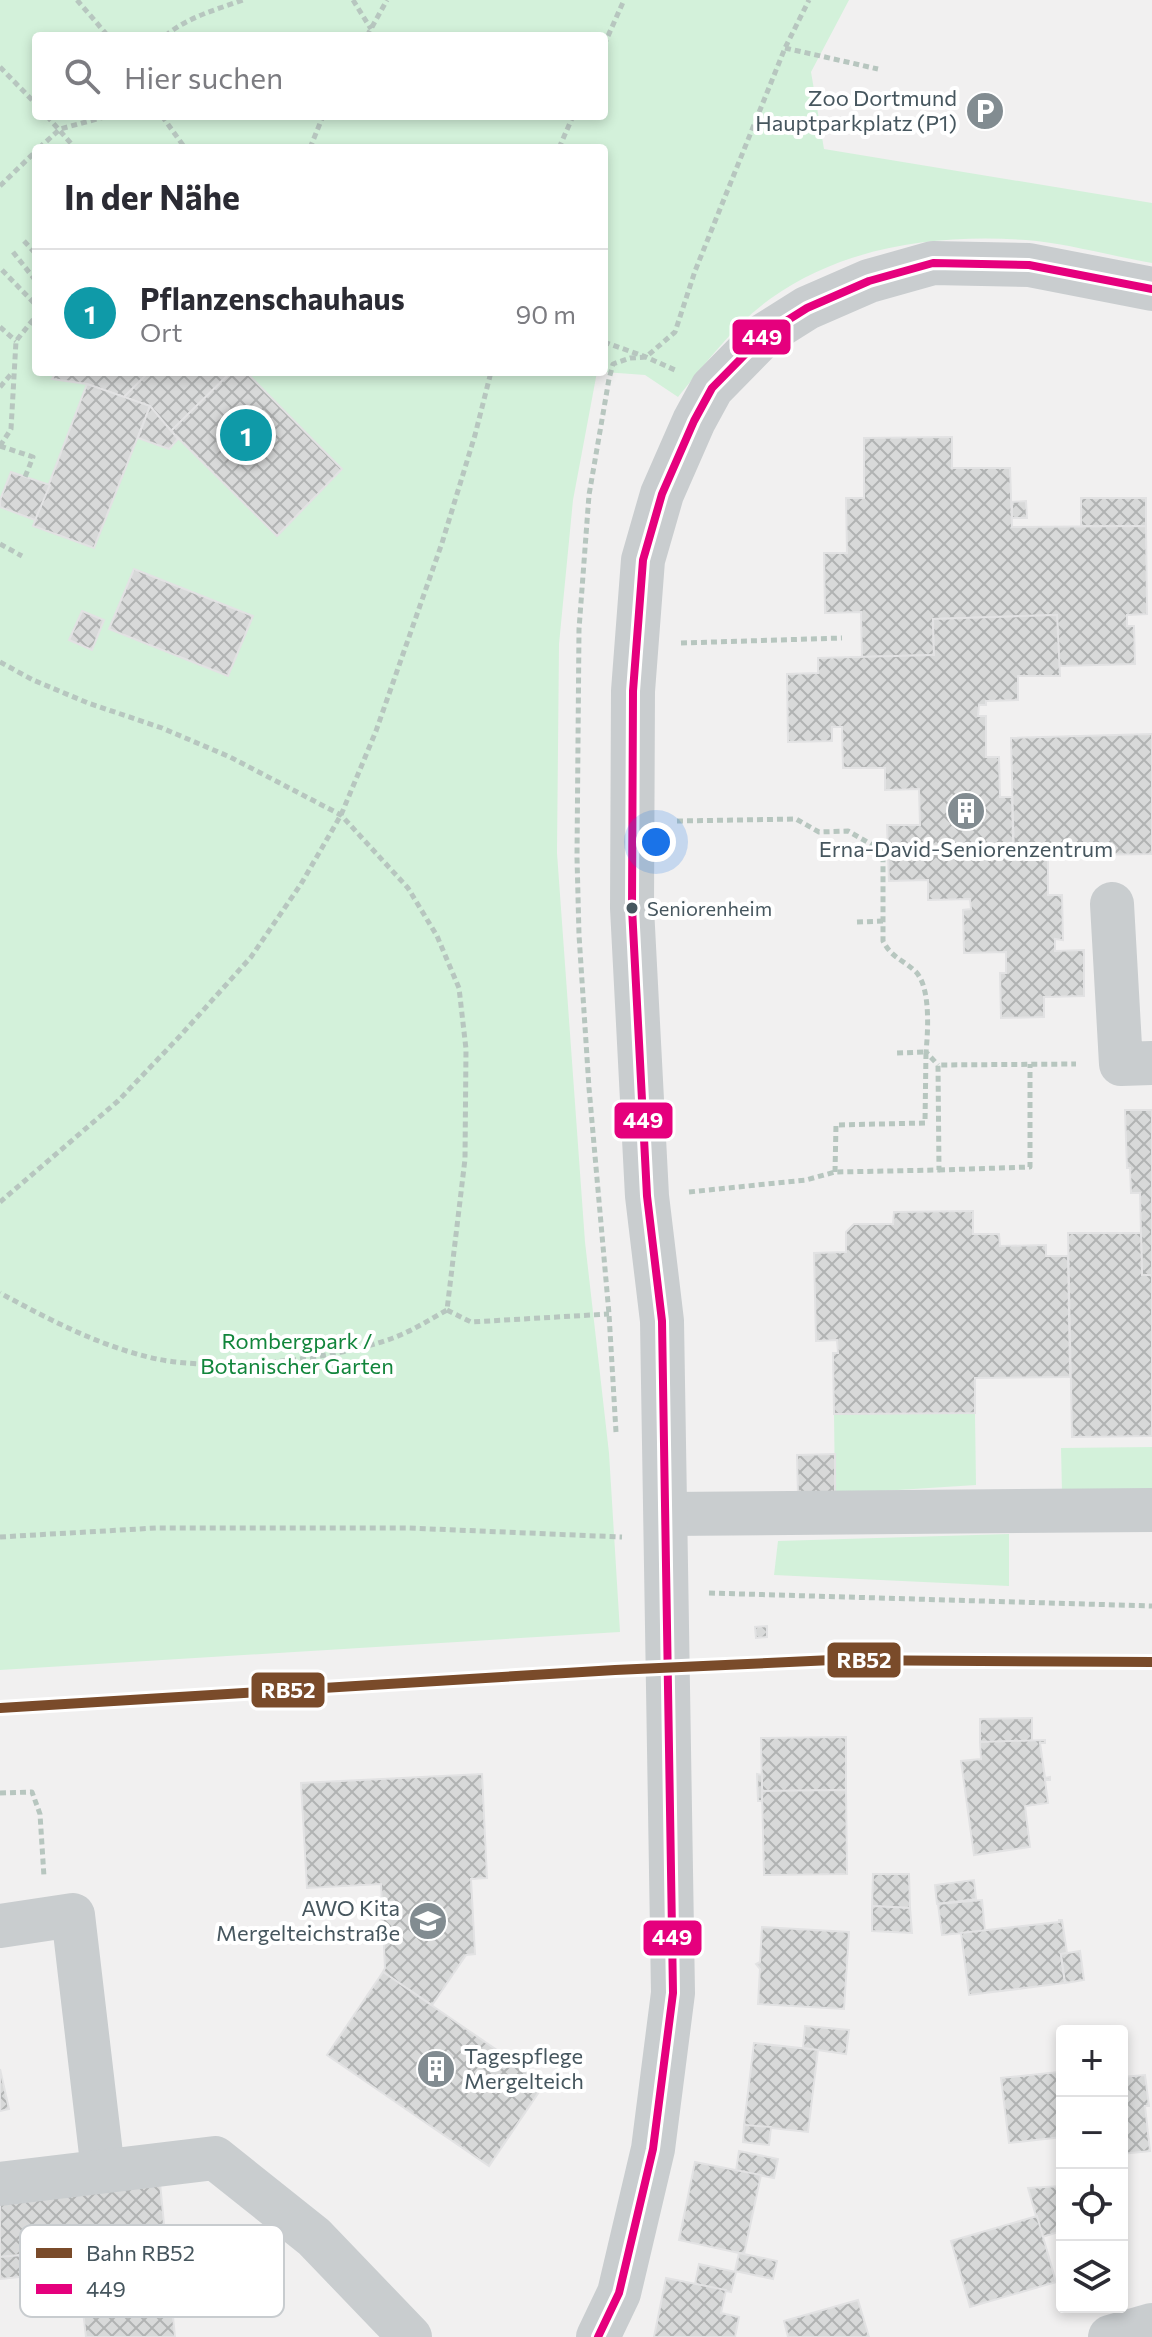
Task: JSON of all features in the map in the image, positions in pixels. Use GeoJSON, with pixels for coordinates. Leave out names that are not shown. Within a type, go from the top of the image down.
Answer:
{"type":"FeatureCollection","features":[{"type":"Feature","properties":{"kind":"street"},"geometry":{"type":"LineString","coordinates":[[598,2337],[619,2293],[653,2149],[673,1993],[668,1593],[649,1526],[662,1321],[647,1196],[632,879],[633,691],[643,560],[662,494],[712,388],[764,335],[807,308],[869,281],[933,263],[1029,265],[1152,289]]}},
{"type":"Feature","properties":{"kind":"street"},"geometry":{"type":"LineString","coordinates":[[1112,904],[1136,1063]]}},
{"type":"Feature","properties":{"kind":"street"},"geometry":{"type":"LineString","coordinates":[[649,1526],[1152,1510]]}},
{"type":"Feature","properties":{"kind":"street"},"geometry":{"type":"LineString","coordinates":[[19,1922],[73,1915],[103,2171]]}},
{"type":"Feature","properties":{"kind":"street"},"geometry":{"type":"LineString","coordinates":[[0,2184],[215,2158],[314,2237],[410,2337]]}},
{"type":"Feature","properties":{"kind":"street"},"geometry":{"type":"LineString","coordinates":[[1110,2337],[1152,2325]]}},
{"type":"Feature","properties":{"kind":"path"},"geometry":{"type":"LineString","coordinates":[[77,0],[105,32]]}},
{"type":"Feature","properties":{"kind":"path"},"geometry":{"type":"LineString","coordinates":[[170,32],[204,12],[243,0]]}},
{"type":"Feature","properties":{"kind":"path"},"geometry":{"type":"LineString","coordinates":[[353,0],[371,29]]}},
{"type":"Feature","properties":{"kind":"path"},"geometry":{"type":"LineString","coordinates":[[369,32],[387,0]]}},
{"type":"Feature","properties":{"kind":"path"},"geometry":{"type":"LineString","coordinates":[[608,36],[624,0]]}},
{"type":"Feature","properties":{"kind":"path"},"geometry":{"type":"LineString","coordinates":[[608,343],[646,357],[675,332],[695,271],[785,48],[809,0]]}},
{"type":"Feature","properties":{"kind":"path"},"geometry":{"type":"LineString","coordinates":[[785,48],[878,69]]}},
{"type":"Feature","properties":{"kind":"path"},"geometry":{"type":"LineString","coordinates":[[0,67],[32,100]]}},
{"type":"Feature","properties":{"kind":"path"},"geometry":{"type":"LineString","coordinates":[[51,120],[72,144]]}},
{"type":"Feature","properties":{"kind":"path"},"geometry":{"type":"LineString","coordinates":[[44,144],[60,129],[93,120]]}},
{"type":"Feature","properties":{"kind":"path"},"geometry":{"type":"LineString","coordinates":[[165,120],[182,144]]}},
{"type":"Feature","properties":{"kind":"path"},"geometry":{"type":"LineString","coordinates":[[312,144],[321,120]]}},
{"type":"Feature","properties":{"kind":"path"},"geometry":{"type":"LineString","coordinates":[[561,144],[571,120]]}},
{"type":"Feature","properties":{"kind":"path"},"geometry":{"type":"LineString","coordinates":[[0,186],[32,156]]}},
{"type":"Feature","properties":{"kind":"path"},"geometry":{"type":"LineString","coordinates":[[24,241],[32,250]]}},
{"type":"Feature","properties":{"kind":"path"},"geometry":{"type":"LineString","coordinates":[[13,252],[32,276]]}},
{"type":"Feature","properties":{"kind":"path"},"geometry":{"type":"LineString","coordinates":[[2,270],[32,301]]}},
{"type":"Feature","properties":{"kind":"path"},"geometry":{"type":"LineString","coordinates":[[25,477],[33,457],[0,446],[11,429],[16,341],[32,321]]}},
{"type":"Feature","properties":{"kind":"path"},"geometry":{"type":"LineString","coordinates":[[0,327],[16,341]]}},
{"type":"Feature","properties":{"kind":"path"},"geometry":{"type":"LineString","coordinates":[[0,387],[14,371]]}},
{"type":"Feature","properties":{"kind":"path"},"geometry":{"type":"LineString","coordinates":[[0,1202],[118,1101],[180,1036],[241,968],[301,884],[341,815],[376,731],[442,543],[490,376]]}},
{"type":"Feature","properties":{"kind":"path"},"geometry":{"type":"LineString","coordinates":[[0,544],[22,556]]}},
{"type":"Feature","properties":{"kind":"path"},"geometry":{"type":"LineString","coordinates":[[679,644],[842,638]]}},
{"type":"Feature","properties":{"kind":"path"},"geometry":{"type":"LineString","coordinates":[[0,662],[88,703],[217,751],[341,815],[408,888],[437,936],[459,988],[466,1049],[465,1159],[447,1310]]}},
{"type":"Feature","properties":{"kind":"path"},"geometry":{"type":"LineString","coordinates":[[676,821],[796,819],[819,832],[848,831],[883,851],[883,941],[890,953],[922,980],[928,1029],[925,1123],[836,1125],[835,1172]]}},
{"type":"Feature","properties":{"kind":"path"},"geometry":{"type":"LineString","coordinates":[[857,922],[884,921]]}},
{"type":"Feature","properties":{"kind":"path"},"geometry":{"type":"LineString","coordinates":[[897,1053],[926,1052],[938,1065],[939,1170]]}},
{"type":"Feature","properties":{"kind":"path"},"geometry":{"type":"LineString","coordinates":[[938,1065],[1136,1063]]}},
{"type":"Feature","properties":{"kind":"path"},"geometry":{"type":"LineString","coordinates":[[676,1193],[806,1180],[835,1172],[1030,1167],[1030,1064]]}},
{"type":"Feature","properties":{"kind":"path"},"geometry":{"type":"LineString","coordinates":[[0,1293],[57,1324],[102,1343],[158,1359],[214,1364],[277,1361],[350,1351],[395,1337],[447,1310]]}},
{"type":"Feature","properties":{"kind":"path"},"geometry":{"type":"LineString","coordinates":[[447,1310],[471,1322],[609,1314]]}},
{"type":"Feature","properties":{"kind":"path"},"geometry":{"type":"LineString","coordinates":[[0,1537],[171,1528],[649,1526]]}},
{"type":"Feature","properties":{"kind":"path"},"geometry":{"type":"LineString","coordinates":[[668,1593],[1152,1606]]}},
{"type":"Feature","properties":{"kind":"path"},"geometry":{"type":"LineString","coordinates":[[0,1793],[32,1792],[40,1814],[44,1883],[36,1883],[19,1922]]}},
{"type":"Feature","properties":{"kind":"green space","name":"Rombergpark / Botanischer Garten"},"geometry":{"type":"Polygon","coordinates":[[[0,0],[849,0],[811,72],[824,149],[1152,203],[1152,263],[1026,240],[959,239],[892,247],[829,267],[799,281],[757,309],[732,332],[678,397],[645,375],[608,372],[608,144],[32,144],[32,376],[596,376],[573,500],[559,644],[557,853],[585,1242],[609,1453],[620,1632],[0,1670],[0,0]]]}},
{"type":"Feature","properties":{"kind":"green space"},"geometry":{"type":"Polygon","coordinates":[[[975,1413],[976,1485],[835,1494],[834,1414],[975,1413]]]}},
{"type":"Feature","properties":{"kind":"green space"},"geometry":{"type":"Polygon","coordinates":[[[1152,1447],[1152,1491],[1062,1493],[1061,1448],[1152,1447]]]}},
{"type":"Feature","properties":{"kind":"green space"},"geometry":{"type":"Polygon","coordinates":[[[1009,1534],[1009,1586],[774,1575],[778,1541],[1009,1534]]]}},
{"type":"Feature","properties":{"kind":"building"},"geometry":{"type":"Polygon","coordinates":[[[54,376],[145,376],[124,397],[87,384],[52,379],[54,376]]]}},
{"type":"Feature","properties":{"kind":"building"},"geometry":{"type":"Polygon","coordinates":[[[145,376],[227,376],[171,431],[150,406],[124,397],[145,376]]]}},
{"type":"Feature","properties":{"kind":"building"},"geometry":{"type":"Polygon","coordinates":[[[227,376],[250,376],[342,469],[277,536],[171,431],[227,376]]]}},
{"type":"Feature","properties":{"kind":"building"},"geometry":{"type":"Polygon","coordinates":[[[87,384],[150,406],[94,548],[33,526],[87,384]]]}},
{"type":"Feature","properties":{"kind":"building"},"geometry":{"type":"Polygon","coordinates":[[[150,406],[178,439],[169,449],[138,438],[150,406]]]}},
{"type":"Feature","properties":{"kind":"building"},"geometry":{"type":"Polygon","coordinates":[[[952,437],[952,468],[1010,468],[1012,527],[1146,526],[1147,614],[1127,615],[1127,626],[1134,626],[1135,664],[1059,666],[1057,615],[933,619],[934,655],[862,657],[861,612],[825,613],[824,553],[847,553],[846,498],[864,498],[864,438],[952,437]]]}},
{"type":"Feature","properties":{"kind":"building"},"geometry":{"type":"Polygon","coordinates":[[[11,472],[50,485],[35,520],[0,507],[11,472]]]}},
{"type":"Feature","properties":{"kind":"building"},"geometry":{"type":"Polygon","coordinates":[[[1081,498],[1146,498],[1146,526],[1081,526],[1081,498]]]}},
{"type":"Feature","properties":{"kind":"building"},"geometry":{"type":"Polygon","coordinates":[[[1026,501],[1027,518],[1012,518],[1012,502],[1026,501]]]}},
{"type":"Feature","properties":{"kind":"building"},"geometry":{"type":"Polygon","coordinates":[[[134,569],[253,616],[228,676],[109,629],[134,569]]]}},
{"type":"Feature","properties":{"kind":"building"},"geometry":{"type":"Polygon","coordinates":[[[82,611],[104,620],[92,650],[69,640],[82,611]]]}},
{"type":"Feature","properties":{"kind":"building","name":"Erna-David-Seniorenzentrum"},"geometry":{"type":"Polygon","coordinates":[[[1057,615],[1060,676],[1018,676],[1018,700],[986,701],[986,705],[979,705],[978,716],[986,716],[986,757],[999,757],[1000,797],[1012,797],[1013,843],[1005,843],[1006,856],[1048,855],[1048,895],[1062,895],[1063,940],[1055,939],[1055,951],[1084,950],[1084,996],[1044,997],[1044,1017],[1001,1018],[1000,973],[1006,973],[1006,952],[964,953],[963,910],[971,909],[970,899],[928,900],[928,880],[889,881],[887,825],[920,825],[919,789],[885,790],[885,768],[843,768],[842,727],[832,727],[832,741],[788,742],[787,674],[818,673],[818,658],[934,655],[933,619],[1057,615]]]}},
{"type":"Feature","properties":{"kind":"building"},"geometry":{"type":"Polygon","coordinates":[[[1152,734],[1152,854],[1014,856],[1011,738],[1152,734]]]}},
{"type":"Feature","properties":{"kind":"building"},"geometry":{"type":"Polygon","coordinates":[[[1125,1110],[1152,1110],[1152,1275],[1142,1275],[1140,1193],[1131,1193],[1125,1110]]]}},
{"type":"Feature","properties":{"kind":"building"},"geometry":{"type":"Polygon","coordinates":[[[973,1211],[973,1234],[999,1234],[1000,1246],[1046,1245],[1046,1256],[1068,1256],[1070,1377],[975,1378],[975,1413],[834,1414],[833,1353],[838,1353],[837,1340],[816,1341],[814,1253],[846,1252],[846,1232],[854,1224],[893,1224],[894,1212],[973,1211]]]}},
{"type":"Feature","properties":{"kind":"building"},"geometry":{"type":"Polygon","coordinates":[[[1068,1233],[1141,1233],[1142,1275],[1152,1275],[1152,1436],[1072,1437],[1068,1233]]]}},
{"type":"Feature","properties":{"kind":"building"},"geometry":{"type":"Polygon","coordinates":[[[835,1454],[835,1494],[798,1495],[797,1455],[835,1454]]]}},
{"type":"Feature","properties":{"kind":"building"},"geometry":{"type":"Polygon","coordinates":[[[767,1626],[767,1637],[756,1638],[755,1627],[767,1626]]]}},
{"type":"Feature","properties":{"kind":"building"},"geometry":{"type":"Polygon","coordinates":[[[1032,1718],[1032,1742],[980,1742],[980,1719],[1032,1718]]]}},
{"type":"Feature","properties":{"kind":"building"},"geometry":{"type":"Polygon","coordinates":[[[846,1737],[846,1790],[762,1791],[761,1738],[846,1737]]]}},
{"type":"Feature","properties":{"kind":"building"},"geometry":{"type":"Polygon","coordinates":[[[1045,1740],[1045,1743],[1040,1743],[1045,1778],[1050,1777],[1050,1780],[1045,1780],[1048,1803],[1025,1806],[1030,1847],[974,1855],[961,1761],[981,1759],[980,1742],[1045,1740]]]}},
{"type":"Feature","properties":{"kind":"building","name":"AWO Kita Mergelteichstraße"},"geometry":{"type":"Polygon","coordinates":[[[482,1774],[487,1878],[471,1879],[475,1954],[466,1955],[432,2005],[383,1972],[381,1884],[307,1888],[301,1783],[482,1774]]]}},
{"type":"Feature","properties":{"kind":"building"},"geometry":{"type":"Polygon","coordinates":[[[757,1774],[762,1775],[762,1801],[758,1801],[757,1774]]]}},
{"type":"Feature","properties":{"kind":"building"},"geometry":{"type":"Polygon","coordinates":[[[846,1790],[847,1874],[764,1875],[762,1791],[846,1790]]]}},
{"type":"Feature","properties":{"kind":"building"},"geometry":{"type":"Polygon","coordinates":[[[873,1874],[909,1874],[910,1908],[872,1906],[873,1874]]]}},
{"type":"Feature","properties":{"kind":"building"},"geometry":{"type":"Polygon","coordinates":[[[974,1880],[976,1899],[937,1904],[935,1885],[974,1880]]]}},
{"type":"Feature","properties":{"kind":"building"},"geometry":{"type":"Polygon","coordinates":[[[982,1900],[985,1931],[942,1935],[938,1904],[982,1900]]]}},
{"type":"Feature","properties":{"kind":"building"},"geometry":{"type":"Polygon","coordinates":[[[872,1906],[910,1908],[912,1933],[872,1931],[872,1906]]]}},
{"type":"Feature","properties":{"kind":"building"},"geometry":{"type":"Polygon","coordinates":[[[1062,1920],[1067,1953],[1061,1954],[1065,1983],[969,1995],[961,1933],[1062,1920]]]}},
{"type":"Feature","properties":{"kind":"building"},"geometry":{"type":"Polygon","coordinates":[[[762,1927],[849,1932],[844,2009],[758,2004],[760,1969],[756,1964],[760,1962],[762,1927]]]}},
{"type":"Feature","properties":{"kind":"building"},"geometry":{"type":"Polygon","coordinates":[[[1080,1951],[1084,1980],[1065,1983],[1061,1954],[1080,1951]]]}},
{"type":"Feature","properties":{"kind":"building","name":"Tagespflege Mergelteich"},"geometry":{"type":"Polygon","coordinates":[[[383,1972],[545,2083],[489,2166],[327,2055],[383,1972]]]}},
{"type":"Feature","properties":{"kind":"building"},"geometry":{"type":"Polygon","coordinates":[[[805,2026],[849,2030],[846,2054],[803,2048],[805,2026]]]}},
{"type":"Feature","properties":{"kind":"building"},"geometry":{"type":"Polygon","coordinates":[[[754,2043],[818,2050],[808,2132],[744,2125],[754,2043]]]}},
{"type":"Feature","properties":{"kind":"building"},"geometry":{"type":"Polygon","coordinates":[[[0,2069],[9,2109],[0,2111],[0,2069]]]}},
{"type":"Feature","properties":{"kind":"building"},"geometry":{"type":"Polygon","coordinates":[[[1056,2072],[1056,2138],[1009,2143],[1001,2078],[1056,2072]]]}},
{"type":"Feature","properties":{"kind":"building"},"geometry":{"type":"Polygon","coordinates":[[[1145,2075],[1150,2151],[1128,2153],[1128,2076],[1145,2075]]]}},
{"type":"Feature","properties":{"kind":"building"},"geometry":{"type":"Polygon","coordinates":[[[744,2125],[771,2127],[769,2145],[743,2142],[744,2125]]]}},
{"type":"Feature","properties":{"kind":"building"},"geometry":{"type":"Polygon","coordinates":[[[739,2151],[778,2159],[774,2178],[736,2171],[739,2151]]]}},
{"type":"Feature","properties":{"kind":"building"},"geometry":{"type":"Polygon","coordinates":[[[695,2162],[761,2175],[744,2254],[679,2240],[695,2162]]]}},
{"type":"Feature","properties":{"kind":"building"},"geometry":{"type":"Polygon","coordinates":[[[160,2183],[164,2225],[20,2225],[20,2255],[0,2257],[0,2201],[160,2183]]]}},
{"type":"Feature","properties":{"kind":"building"},"geometry":{"type":"Polygon","coordinates":[[[1056,2186],[1056,2233],[1042,2237],[1028,2188],[1056,2186]]]}},
{"type":"Feature","properties":{"kind":"building"},"geometry":{"type":"Polygon","coordinates":[[[1037,2216],[1056,2282],[970,2307],[951,2241],[1037,2216]]]}},
{"type":"Feature","properties":{"kind":"building"},"geometry":{"type":"Polygon","coordinates":[[[739,2253],[777,2261],[773,2279],[735,2271],[739,2253]]]}},
{"type":"Feature","properties":{"kind":"building"},"geometry":{"type":"Polygon","coordinates":[[[20,2255],[20,2277],[0,2279],[0,2257],[20,2255]]]}},
{"type":"Feature","properties":{"kind":"building"},"geometry":{"type":"Polygon","coordinates":[[[699,2264],[736,2272],[731,2292],[695,2284],[699,2264]]]}},
{"type":"Feature","properties":{"kind":"building"},"geometry":{"type":"Polygon","coordinates":[[[666,2278],[726,2290],[721,2313],[739,2317],[735,2337],[654,2337],[666,2278]]]}},
{"type":"Feature","properties":{"kind":"building"},"geometry":{"type":"Polygon","coordinates":[[[858,2300],[869,2337],[788,2337],[784,2321],[858,2300]]]}},
{"type":"Feature","properties":{"kind":"building"},"geometry":{"type":"Polygon","coordinates":[[[84,2317],[173,2317],[175,2337],[86,2337],[84,2317]]]}},
{"type":"Feature","properties":{"kind":"rail line","name":"RB52"},"geometry":{"type":"LineString","coordinates":[[0,1708],[615,1670],[832,1660],[1152,1662]]}},
{"type":"Feature","properties":{"kind":"transit line","name":"449"},"geometry":{"type":"LineString","coordinates":[[598,2337],[619,2293],[653,2149],[673,1993],[662,1321],[647,1196],[632,908],[633,691],[643,560],[662,494],[712,388],[764,335],[807,308],[869,281],[933,263],[1029,265],[1152,289]]}},
{"type":"Feature","properties":{"kind":"place","name":"Zoo Dortmund Hauptparkplatz (P1)"},"geometry":{"type":"Point","coordinates":[985,111]}},
{"type":"Feature","properties":{"kind":"place","name":"Pflanzenschauhaus"},"geometry":{"type":"Point","coordinates":[246,435]}},
{"type":"Feature","properties":{"kind":"place","name":"Erna-David-Seniorenzentrum"},"geometry":{"type":"Point","coordinates":[966,811]}},
{"type":"Feature","properties":{"kind":"place","name":"Seniorenheim"},"geometry":{"type":"Point","coordinates":[632,908]}},
{"type":"Feature","properties":{"kind":"place","name":"AWO Kita Mergelteichstraße"},"geometry":{"type":"Point","coordinates":[428,1921]}},
{"type":"Feature","properties":{"kind":"place","name":"Tagespflege Mergelteich"},"geometry":{"type":"Point","coordinates":[436,2069]}}]}
